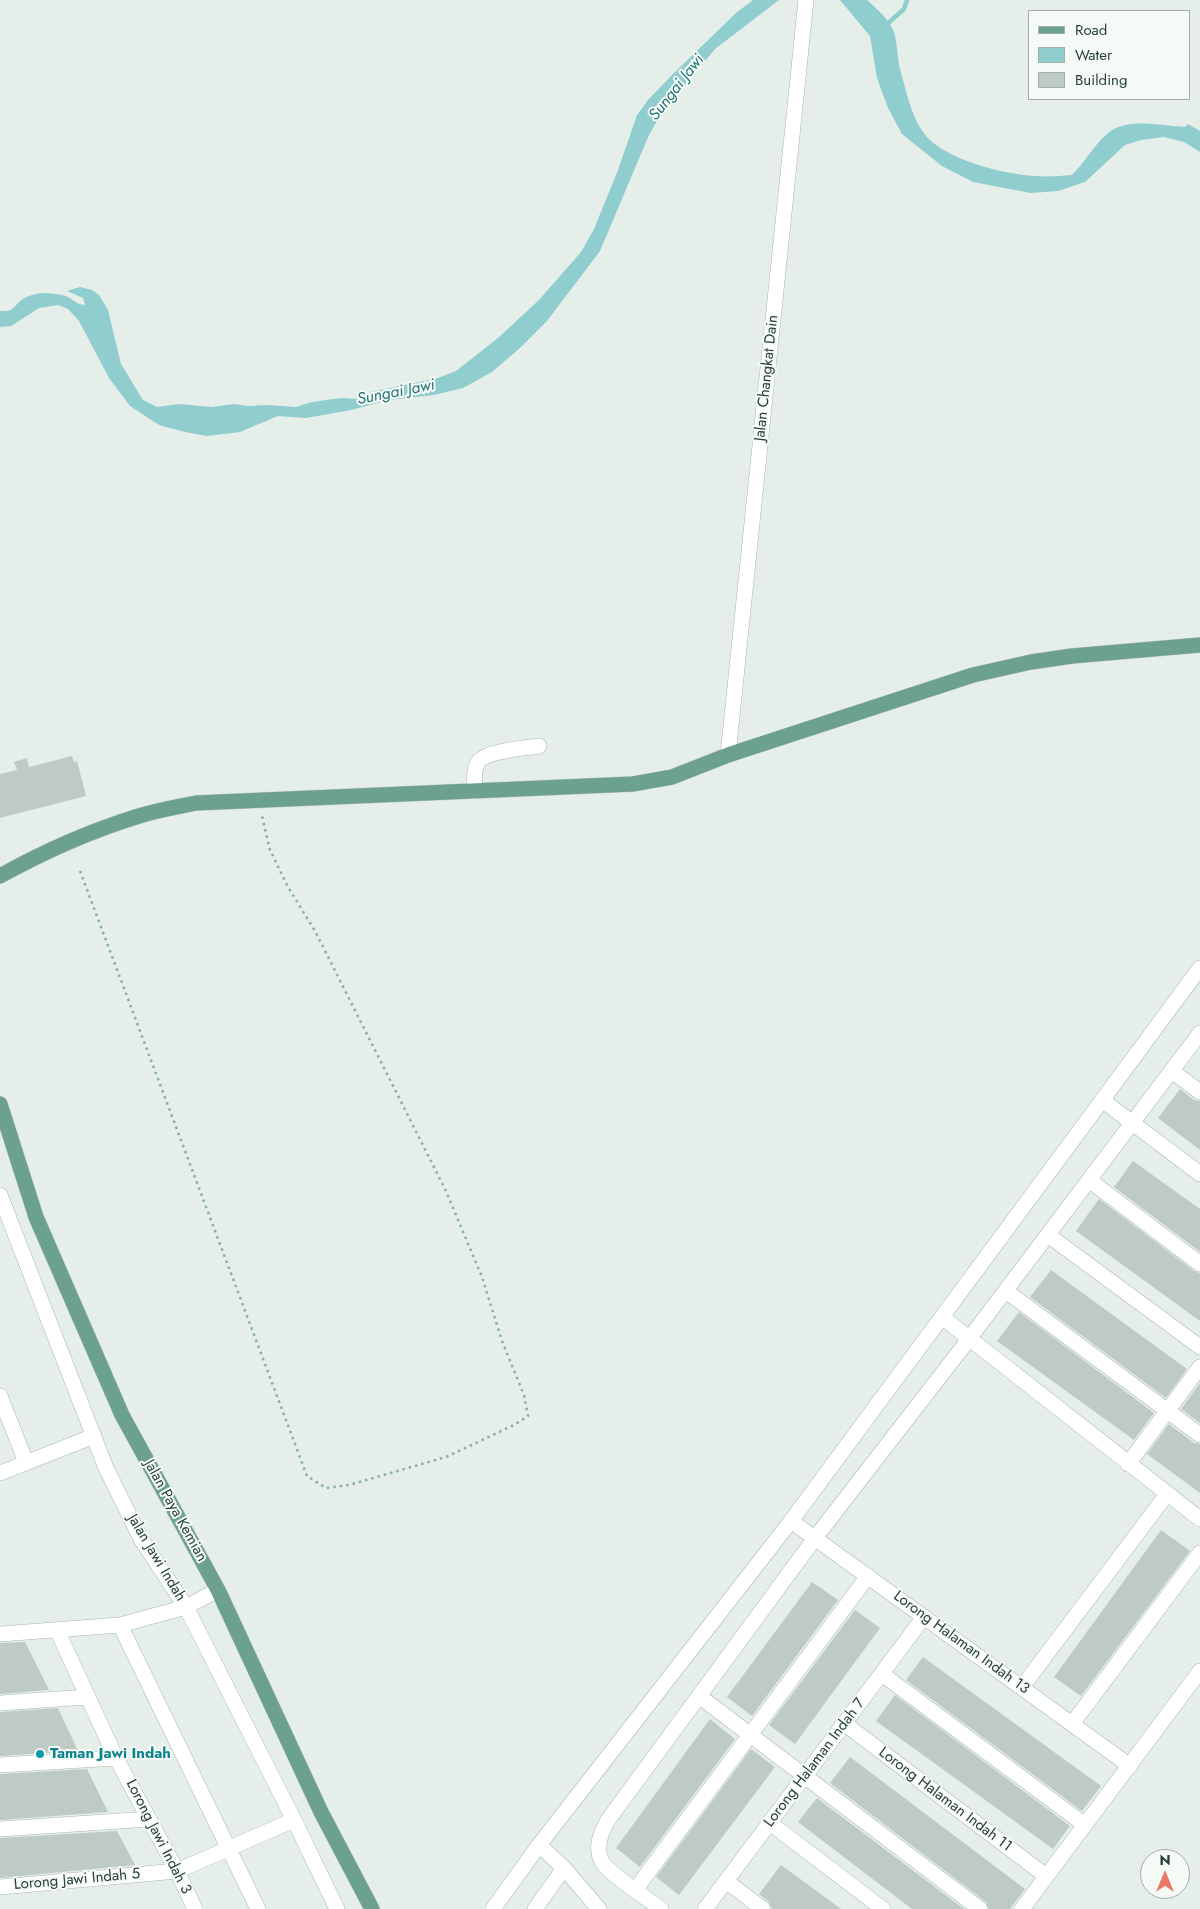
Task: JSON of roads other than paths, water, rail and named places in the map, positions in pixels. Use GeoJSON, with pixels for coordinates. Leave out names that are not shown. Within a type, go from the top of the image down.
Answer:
{"type":"FeatureCollection","features":[{"type":"Feature","properties":{"kind":"main road"},"geometry":{"type":"LineString","coordinates":[[0,876],[40,854],[76,838],[140,816],[196,803],[633,784],[672,777],[728,755],[973,675],[1031,662],[1072,656],[1200,645]]}},
{"type":"Feature","properties":{"kind":"main road","name":"Jalan Paya Kemian"},"geometry":{"type":"LineString","coordinates":[[0,1104],[36,1217],[122,1414],[218,1590],[321,1812],[372,1909]]}},
{"type":"Feature","properties":{"kind":"street","name":"Jalan Changkat Dain"},"geometry":{"type":"LineString","coordinates":[[728,755],[806,0]]}},
{"type":"Feature","properties":{"kind":"street"},"geometry":{"type":"LineString","coordinates":[[475,791],[476,765],[482,758],[539,746]]}},
{"type":"Feature","properties":{"kind":"street"},"geometry":{"type":"LineString","coordinates":[[493,1909],[540,1845],[791,1521],[1200,968]]}},
{"type":"Feature","properties":{"kind":"street"},"geometry":{"type":"LineString","coordinates":[[661,1909],[615,1875],[602,1861],[599,1846],[602,1831],[816,1538],[969,1340],[1200,1033]]}},
{"type":"Feature","properties":{"kind":"street"},"geometry":{"type":"LineString","coordinates":[[1172,1071],[1200,1092]]}},
{"type":"Feature","properties":{"kind":"street"},"geometry":{"type":"LineString","coordinates":[[1102,1100],[1200,1174]]}},
{"type":"Feature","properties":{"kind":"street"},"geometry":{"type":"LineString","coordinates":[[1089,1180],[1200,1264]]}},
{"type":"Feature","properties":{"kind":"street","name":"Jalan Jawi Indah"},"geometry":{"type":"LineString","coordinates":[[0,1195],[106,1468],[141,1539],[186,1607],[337,1909]]}},
{"type":"Feature","properties":{"kind":"street"},"geometry":{"type":"LineString","coordinates":[[1048,1235],[1200,1347]]}},
{"type":"Feature","properties":{"kind":"street"},"geometry":{"type":"LineString","coordinates":[[1006,1291],[1200,1435]]}},
{"type":"Feature","properties":{"kind":"street"},"geometry":{"type":"LineString","coordinates":[[942,1317],[1200,1519]]}},
{"type":"Feature","properties":{"kind":"street"},"geometry":{"type":"LineString","coordinates":[[1128,1464],[1200,1367]]}},
{"type":"Feature","properties":{"kind":"street"},"geometry":{"type":"LineString","coordinates":[[0,1396],[26,1462]]}},
{"type":"Feature","properties":{"kind":"street"},"geometry":{"type":"LineString","coordinates":[[0,1472],[94,1436]]}},
{"type":"Feature","properties":{"kind":"street"},"geometry":{"type":"LineString","coordinates":[[1022,1687],[1167,1494]]}},
{"type":"Feature","properties":{"kind":"street","name":"Lorong Halaman Indah 13"},"geometry":{"type":"LineString","coordinates":[[791,1521],[1130,1766]]}},
{"type":"Feature","properties":{"kind":"street"},"geometry":{"type":"LineString","coordinates":[[1072,1724],[1200,1553]]}},
{"type":"Feature","properties":{"kind":"street"},"geometry":{"type":"LineString","coordinates":[[635,1890],[868,1576]]}},
{"type":"Feature","properties":{"kind":"street"},"geometry":{"type":"LineString","coordinates":[[0,1634],[120,1625],[186,1607],[218,1590]]}},
{"type":"Feature","properties":{"kind":"street","name":"Lorong Halaman Indah 7"},"geometry":{"type":"LineString","coordinates":[[705,1909],[924,1617]]}},
{"type":"Feature","properties":{"kind":"street"},"geometry":{"type":"LineString","coordinates":[[120,1625],[258,1909]]}},
{"type":"Feature","properties":{"kind":"street","name":"Lorong Jawi Indah 3"},"geometry":{"type":"LineString","coordinates":[[57,1630],[116,1758],[150,1819],[194,1909]]}},
{"type":"Feature","properties":{"kind":"street"},"geometry":{"type":"LineString","coordinates":[[1022,1909],[1200,1671]]}},
{"type":"Feature","properties":{"kind":"street"},"geometry":{"type":"LineString","coordinates":[[882,1674],[1085,1825]]}},
{"type":"Feature","properties":{"kind":"street"},"geometry":{"type":"LineString","coordinates":[[699,1696],[980,1909]]}},
{"type":"Feature","properties":{"kind":"street"},"geometry":{"type":"LineString","coordinates":[[0,1703],[88,1697]]}},
{"type":"Feature","properties":{"kind":"street","name":"Lorong Halaman Indah 11"},"geometry":{"type":"LineString","coordinates":[[845,1724],[1046,1876]]}},
{"type":"Feature","properties":{"kind":"street"},"geometry":{"type":"LineString","coordinates":[[0,1765],[116,1758]]}},
{"type":"Feature","properties":{"kind":"street"},"geometry":{"type":"LineString","coordinates":[[0,1830],[150,1819]]}},
{"type":"Feature","properties":{"kind":"street","name":"Lorong Jawi Indah 5"},"geometry":{"type":"LineString","coordinates":[[0,1887],[176,1871],[294,1820]]}},
{"type":"Feature","properties":{"kind":"street"},"geometry":{"type":"LineString","coordinates":[[770,1823],[883,1909]]}},
{"type":"Feature","properties":{"kind":"street"},"geometry":{"type":"LineString","coordinates":[[540,1845],[564,1868],[599,1909]]}},
{"type":"Feature","properties":{"kind":"street"},"geometry":{"type":"LineString","coordinates":[[535,1909],[564,1868]]}},
{"type":"Feature","properties":{"kind":"street"},"geometry":{"type":"LineString","coordinates":[[726,1881],[763,1909]]}},
{"type":"Feature","properties":{"kind":"water","name":"Sungai Jawi"},"geometry":{"type":"Polygon","coordinates":[[[753,0],[779,0],[715,49],[660,116],[649,135],[600,251],[547,321],[520,348],[492,372],[463,388],[434,395],[389,400],[351,410],[306,418],[278,416],[240,432],[207,436],[159,425],[130,406],[109,378],[79,321],[68,309],[58,305],[39,308],[11,326],[0,327],[0,311],[11,310],[27,297],[41,293],[55,294],[68,297],[77,303],[85,305],[83,298],[67,291],[80,287],[92,290],[99,295],[108,310],[121,364],[143,400],[157,407],[179,404],[212,407],[234,404],[296,407],[312,402],[368,397],[371,392],[438,378],[456,371],[498,338],[539,300],[581,252],[594,229],[618,170],[637,115],[648,100],[673,74],[736,13],[753,0]]]}},
{"type":"Feature","properties":{"kind":"water"},"geometry":{"type":"Polygon","coordinates":[[[840,0],[867,0],[886,19],[894,32],[900,68],[917,122],[926,136],[935,145],[961,159],[992,169],[1021,175],[1072,175],[1108,133],[1125,125],[1135,124],[1185,127],[1188,124],[1200,131],[1200,152],[1184,142],[1164,137],[1141,140],[1125,145],[1085,182],[1058,191],[1031,193],[973,182],[942,166],[902,134],[888,108],[877,78],[870,36],[840,0]]]}},
{"type":"Feature","properties":{"kind":"waterway"},"geometry":{"type":"LineString","coordinates":[[886,25],[904,9],[907,0]]}},
{"type":"Feature","properties":{"kind":"place","name":"Taman Jawi Indah"},"geometry":{"type":"Point","coordinates":[40,1754]}}]}
